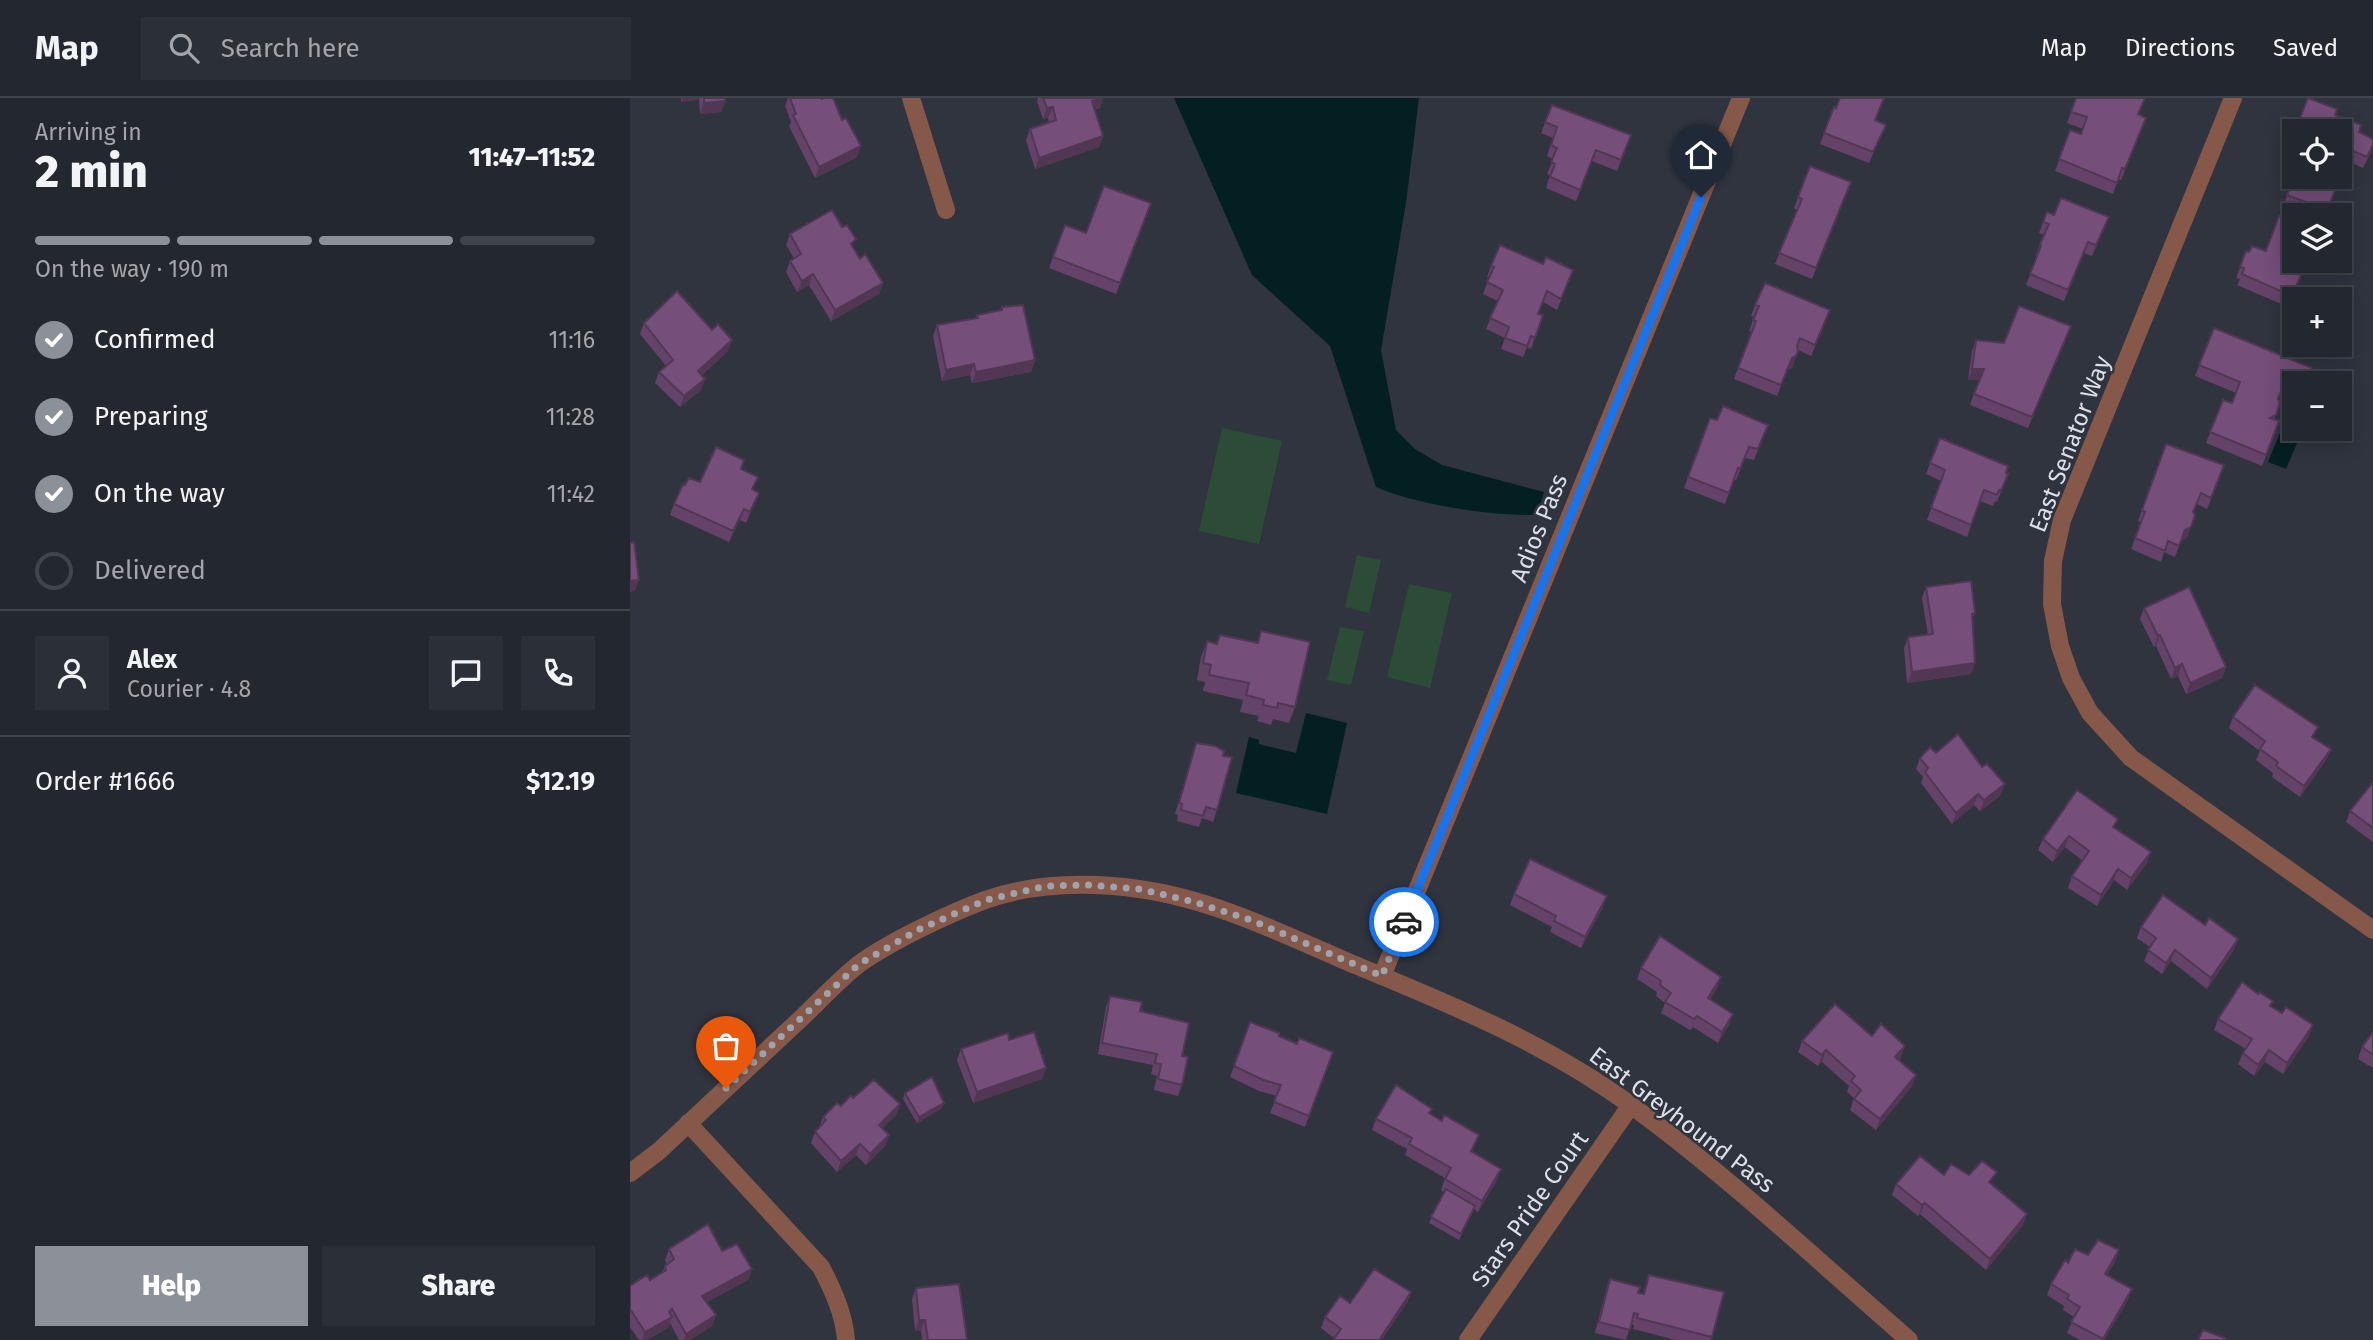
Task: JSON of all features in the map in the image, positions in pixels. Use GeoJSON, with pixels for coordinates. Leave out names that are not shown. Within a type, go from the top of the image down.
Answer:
{"type":"FeatureCollection","features":[{"type":"Feature","properties":{"kind":"street"},"geometry":{"type":"LineString","coordinates":[[911,98],[946,210]]}},
{"type":"Feature","properties":{"kind":"street","name":"Adios Pass"},"geometry":{"type":"LineString","coordinates":[[1382,976],[1741,98]]}},
{"type":"Feature","properties":{"kind":"street","name":"East Senator Way"},"geometry":{"type":"LineString","coordinates":[[2233,98],[2062,520],[2053,561],[2052,604],[2060,646],[2071,678],[2090,713],[2131,758],[2373,930]]}},
{"type":"Feature","properties":{"kind":"street","name":"East Greyhound Pass"},"geometry":{"type":"LineString","coordinates":[[630,1172],[659,1151],[859,964],[920,929],[986,900],[1046,886],[1088,885],[1140,889],[1251,920],[1457,1007],[1518,1035],[1574,1067],[1631,1105],[1742,1194],[1909,1340]]}},
{"type":"Feature","properties":{"kind":"street","name":"Stars Pride Court"},"geometry":{"type":"LineString","coordinates":[[1468,1340],[1631,1105]]}},
{"type":"Feature","properties":{"kind":"street"},"geometry":{"type":"LineString","coordinates":[[688,1123],[821,1268],[834,1291],[846,1340]]}},
{"type":"Feature","properties":{"kind":"green space"},"geometry":{"type":"Polygon","coordinates":[[[1222,428],[1282,441],[1259,544],[1199,531],[1222,428]]]}},
{"type":"Feature","properties":{"kind":"green space"},"geometry":{"type":"Polygon","coordinates":[[[1357,555],[1381,560],[1369,613],[1345,607],[1357,555]]]}},
{"type":"Feature","properties":{"kind":"green space"},"geometry":{"type":"Polygon","coordinates":[[[1409,584],[1452,593],[1430,688],[1387,677],[1409,584]]]}},
{"type":"Feature","properties":{"kind":"green space"},"geometry":{"type":"Polygon","coordinates":[[[1340,627],[1364,631],[1351,685],[1327,680],[1340,627]]]}},
{"type":"Feature","properties":{"kind":"shaded area"},"geometry":{"type":"Polygon","coordinates":[[[1174,98],[1419,98],[1406,203],[1381,350],[1396,430],[1415,449],[1442,465],[1544,492],[1537,515],[1498,514],[1455,508],[1412,499],[1376,487],[1330,346],[1252,275],[1174,98]]]}},
{"type":"Feature","properties":{"kind":"shaded area"},"geometry":{"type":"Polygon","coordinates":[[[2282,428],[2282,441],[2298,441],[2286,469],[2268,462],[2282,428]]]}},
{"type":"Feature","properties":{"kind":"shaded area"},"geometry":{"type":"Polygon","coordinates":[[[1306,713],[1347,723],[1327,814],[1236,793],[1249,737],[1259,740],[1259,744],[1296,753],[1306,713]]]}},
{"type":"Feature","properties":{"kind":"building"},"geometry":{"type":"Polygon","coordinates":[[[704,98],[725,98],[725,101],[704,103],[704,98]]]}},
{"type":"Feature","properties":{"kind":"building"},"geometry":{"type":"Polygon","coordinates":[[[790,98],[833,98],[842,120],[846,118],[861,146],[819,167],[793,115],[796,114],[790,98]]]}},
{"type":"Feature","properties":{"kind":"building"},"geometry":{"type":"Polygon","coordinates":[[[1043,98],[1101,98],[1092,101],[1103,136],[1039,158],[1030,129],[1056,120],[1053,107],[1047,108],[1043,98]]]}},
{"type":"Feature","properties":{"kind":"building"},"geometry":{"type":"Polygon","coordinates":[[[1840,98],[1884,98],[1875,120],[1886,125],[1873,152],[1824,133],[1840,98]]]}},
{"type":"Feature","properties":{"kind":"building"},"geometry":{"type":"Polygon","coordinates":[[[2076,98],[2145,98],[2138,114],[2146,118],[2117,183],[2059,159],[2070,130],[2081,134],[2087,117],[2071,112],[2076,98]]]}},
{"type":"Feature","properties":{"kind":"building"},"geometry":{"type":"Polygon","coordinates":[[[2308,98],[2337,109],[2335,115],[2345,119],[2300,119],[2308,98]]]}},
{"type":"Feature","properties":{"kind":"building"},"geometry":{"type":"Polygon","coordinates":[[[1552,105],[1631,135],[1621,160],[1596,150],[1580,190],[1550,177],[1555,164],[1551,162],[1557,148],[1551,145],[1557,127],[1545,122],[1552,105]]]}},
{"type":"Feature","properties":{"kind":"building"},"geometry":{"type":"Polygon","coordinates":[[[2352,122],[2361,125],[2359,132],[2373,139],[2367,157],[2352,150],[2352,122]]]}},
{"type":"Feature","properties":{"kind":"building"},"geometry":{"type":"Polygon","coordinates":[[[1810,166],[1851,182],[1816,268],[1779,253],[1802,199],[1798,197],[1810,166]]]}},
{"type":"Feature","properties":{"kind":"building"},"geometry":{"type":"Polygon","coordinates":[[[1104,186],[1151,203],[1120,283],[1053,257],[1065,225],[1086,233],[1104,186]]]}},
{"type":"Feature","properties":{"kind":"building"},"geometry":{"type":"Polygon","coordinates":[[[2290,189],[2335,189],[2330,203],[2308,203],[2287,195],[2290,189]]]}},
{"type":"Feature","properties":{"kind":"building"},"geometry":{"type":"Polygon","coordinates":[[[2061,198],[2109,217],[2096,245],[2088,242],[2068,290],[2030,274],[2049,224],[2043,222],[2047,212],[2054,215],[2061,198]]]}},
{"type":"Feature","properties":{"kind":"building"},"geometry":{"type":"Polygon","coordinates":[[[832,210],[842,227],[847,225],[856,239],[851,244],[860,259],[865,254],[883,283],[835,310],[813,274],[802,281],[790,261],[801,254],[790,234],[832,210]]]}},
{"type":"Feature","properties":{"kind":"building"},"geometry":{"type":"Polygon","coordinates":[[[2279,216],[2282,217],[2282,273],[2302,273],[2296,287],[2282,287],[2282,292],[2242,274],[2244,268],[2240,267],[2246,251],[2249,252],[2252,246],[2266,251],[2279,216]]]}},
{"type":"Feature","properties":{"kind":"building"},"geometry":{"type":"Polygon","coordinates":[[[1500,245],[1543,264],[1546,257],[1573,270],[1561,299],[1547,291],[1538,314],[1543,315],[1535,338],[1531,336],[1527,346],[1505,338],[1509,327],[1490,318],[1503,290],[1487,282],[1500,245]]]}},
{"type":"Feature","properties":{"kind":"building"},"geometry":{"type":"Polygon","coordinates":[[[1765,283],[1830,310],[1815,345],[1800,338],[1796,356],[1792,358],[1781,385],[1738,368],[1756,321],[1753,320],[1759,306],[1755,305],[1765,283]]]}},
{"type":"Feature","properties":{"kind":"building"},"geometry":{"type":"Polygon","coordinates":[[[677,291],[712,330],[718,324],[732,340],[698,371],[705,379],[684,396],[659,372],[673,360],[644,323],[677,291]]]}},
{"type":"Feature","properties":{"kind":"building"},"geometry":{"type":"Polygon","coordinates":[[[1023,305],[1035,360],[976,372],[974,364],[946,370],[937,325],[978,318],[977,315],[1002,310],[1002,307],[1023,305]]]}},
{"type":"Feature","properties":{"kind":"building"},"geometry":{"type":"Polygon","coordinates":[[[2019,306],[2071,326],[2032,417],[1974,394],[1984,369],[1972,369],[1976,340],[2004,343],[2019,306]]]}},
{"type":"Feature","properties":{"kind":"building"},"geometry":{"type":"Polygon","coordinates":[[[2214,328],[2312,368],[2311,371],[2282,371],[2282,389],[2278,399],[2280,403],[2276,415],[2270,418],[2279,421],[2266,455],[2210,432],[2223,400],[2232,403],[2240,382],[2199,365],[2214,328]]]}},
{"type":"Feature","properties":{"kind":"building"},"geometry":{"type":"Polygon","coordinates":[[[1723,406],[1768,425],[1758,449],[1749,447],[1729,493],[1688,477],[1710,418],[1717,420],[1723,406]]]}},
{"type":"Feature","properties":{"kind":"building"},"geometry":{"type":"Polygon","coordinates":[[[1940,438],[2008,466],[2008,474],[1997,495],[1984,490],[1971,525],[1931,508],[1945,470],[1930,463],[1940,438]]]}},
{"type":"Feature","properties":{"kind":"building"},"geometry":{"type":"Polygon","coordinates":[[[2166,444],[2224,465],[2211,498],[2201,493],[2193,512],[2195,515],[2191,527],[2185,530],[2179,546],[2168,541],[2165,551],[2135,538],[2145,512],[2142,510],[2166,444]]]}},
{"type":"Feature","properties":{"kind":"building"},"geometry":{"type":"Polygon","coordinates":[[[716,447],[744,460],[741,469],[758,477],[752,489],[759,493],[750,512],[744,509],[733,531],[674,504],[683,484],[685,485],[689,478],[700,482],[716,447]]]}},
{"type":"Feature","properties":{"kind":"building"},"geometry":{"type":"Polygon","coordinates":[[[634,542],[639,580],[630,581],[630,543],[634,542]]]}},
{"type":"Feature","properties":{"kind":"building"},"geometry":{"type":"Polygon","coordinates":[[[1971,581],[1975,613],[1972,614],[1975,663],[1912,672],[1908,637],[1933,634],[1926,587],[1971,581]]]}},
{"type":"Feature","properties":{"kind":"building"},"geometry":{"type":"Polygon","coordinates":[[[2189,587],[2226,667],[2190,683],[2182,664],[2175,668],[2144,608],[2189,587]]]}},
{"type":"Feature","properties":{"kind":"building"},"geometry":{"type":"Polygon","coordinates":[[[1261,631],[1310,642],[1295,707],[1278,703],[1277,708],[1263,705],[1264,700],[1246,695],[1249,683],[1209,675],[1211,665],[1203,663],[1207,641],[1217,644],[1220,635],[1258,643],[1261,631]]]}},
{"type":"Feature","properties":{"kind":"building"},"geometry":{"type":"Polygon","coordinates":[[[2255,685],[2318,727],[2312,737],[2331,749],[2304,786],[2276,766],[2278,762],[2260,749],[2265,741],[2233,717],[2255,685]]]}},
{"type":"Feature","properties":{"kind":"building"},"geometry":{"type":"Polygon","coordinates":[[[1958,734],[1982,767],[1987,764],[2005,784],[1984,800],[1978,794],[1956,813],[1925,772],[1928,768],[1920,758],[1930,747],[1936,753],[1958,734]]]}},
{"type":"Feature","properties":{"kind":"building"},"geometry":{"type":"Polygon","coordinates":[[[1196,743],[1215,746],[1224,751],[1223,756],[1232,757],[1217,810],[1206,807],[1203,816],[1181,810],[1182,804],[1179,803],[1196,743]]]}},
{"type":"Feature","properties":{"kind":"building"},"geometry":{"type":"Polygon","coordinates":[[[2373,782],[2373,828],[2350,811],[2373,782]]]}},
{"type":"Feature","properties":{"kind":"building"},"geometry":{"type":"Polygon","coordinates":[[[2077,790],[2118,819],[2113,827],[2151,852],[2131,878],[2118,869],[2101,895],[2072,876],[2089,851],[2069,836],[2057,851],[2043,839],[2077,790]]]}},
{"type":"Feature","properties":{"kind":"building"},"geometry":{"type":"Polygon","coordinates":[[[1530,859],[1607,896],[1585,937],[1554,921],[1556,916],[1514,894],[1530,859]]]}},
{"type":"Feature","properties":{"kind":"building"},"geometry":{"type":"Polygon","coordinates":[[[2163,895],[2205,925],[2209,918],[2238,939],[2211,978],[2175,950],[2166,963],[2148,950],[2156,938],[2141,927],[2163,895]]]}},
{"type":"Feature","properties":{"kind":"building"},"geometry":{"type":"Polygon","coordinates":[[[1660,936],[1721,977],[1708,998],[1733,1014],[1722,1032],[1697,1016],[1694,1019],[1665,1002],[1671,993],[1660,985],[1661,981],[1641,968],[1660,936]]]}},
{"type":"Feature","properties":{"kind":"building"},"geometry":{"type":"Polygon","coordinates":[[[2242,982],[2273,1001],[2270,1006],[2282,1013],[2286,1007],[2313,1025],[2287,1063],[2269,1050],[2258,1065],[2243,1053],[2252,1039],[2218,1019],[2242,982]]]}},
{"type":"Feature","properties":{"kind":"building"},"geometry":{"type":"Polygon","coordinates":[[[1110,996],[1142,1002],[1140,1011],[1189,1023],[1182,1056],[1188,1057],[1182,1085],[1158,1079],[1161,1064],[1155,1063],[1157,1054],[1102,1043],[1110,996]]]}},
{"type":"Feature","properties":{"kind":"building"},"geometry":{"type":"Polygon","coordinates":[[[1835,1004],[1872,1036],[1881,1024],[1905,1046],[1895,1057],[1916,1075],[1880,1119],[1854,1099],[1861,1090],[1851,1081],[1855,1076],[1826,1050],[1822,1055],[1802,1041],[1835,1004]]]}},
{"type":"Feature","properties":{"kind":"building"},"geometry":{"type":"Polygon","coordinates":[[[1250,1022],[1279,1033],[1279,1036],[1297,1044],[1299,1038],[1333,1052],[1309,1116],[1274,1102],[1281,1085],[1263,1080],[1234,1066],[1250,1022]]]}},
{"type":"Feature","properties":{"kind":"building"},"geometry":{"type":"Polygon","coordinates":[[[1034,1032],[1046,1068],[977,1092],[961,1049],[1008,1033],[1009,1040],[1034,1032]]]}},
{"type":"Feature","properties":{"kind":"building"},"geometry":{"type":"Polygon","coordinates":[[[2373,1032],[2373,1055],[2362,1047],[2373,1032]]]}},
{"type":"Feature","properties":{"kind":"building"},"geometry":{"type":"Polygon","coordinates":[[[932,1077],[944,1103],[919,1117],[905,1093],[932,1077]]]}},
{"type":"Feature","properties":{"kind":"building"},"geometry":{"type":"Polygon","coordinates":[[[874,1080],[900,1104],[879,1125],[889,1135],[870,1154],[860,1144],[841,1161],[815,1132],[826,1120],[823,1117],[837,1103],[841,1106],[851,1095],[853,1098],[874,1080]]]}},
{"type":"Feature","properties":{"kind":"building"},"geometry":{"type":"Polygon","coordinates":[[[1396,1085],[1432,1109],[1429,1113],[1442,1121],[1444,1115],[1479,1135],[1471,1151],[1501,1169],[1482,1201],[1445,1179],[1451,1168],[1409,1144],[1412,1138],[1376,1119],[1396,1085]]]}},
{"type":"Feature","properties":{"kind":"building"},"geometry":{"type":"Polygon","coordinates":[[[1920,1156],[1944,1175],[1951,1164],[1969,1175],[1982,1161],[1997,1172],[1989,1182],[2027,1214],[1990,1259],[1925,1203],[1922,1205],[1896,1184],[1920,1156]]]}},
{"type":"Feature","properties":{"kind":"building"},"geometry":{"type":"Polygon","coordinates":[[[1446,1189],[1475,1206],[1461,1234],[1431,1217],[1446,1189]]]}},
{"type":"Feature","properties":{"kind":"building"},"geometry":{"type":"Polygon","coordinates":[[[708,1224],[722,1251],[737,1244],[752,1269],[702,1296],[716,1315],[686,1334],[672,1309],[669,1312],[672,1317],[645,1332],[630,1309],[630,1286],[647,1275],[650,1280],[666,1270],[665,1266],[674,1259],[669,1249],[708,1224]]]}},
{"type":"Feature","properties":{"kind":"building"},"geometry":{"type":"Polygon","coordinates":[[[2098,1240],[2119,1250],[2105,1274],[2132,1289],[2103,1339],[2071,1322],[2080,1307],[2067,1299],[2069,1295],[2051,1284],[2065,1260],[2068,1263],[2075,1249],[2088,1255],[2098,1240]]]}},
{"type":"Feature","properties":{"kind":"building"},"geometry":{"type":"Polygon","coordinates":[[[1374,1269],[1411,1292],[1379,1340],[1333,1340],[1341,1329],[1325,1317],[1340,1296],[1350,1303],[1374,1269]]]}},
{"type":"Feature","properties":{"kind":"building"},"geometry":{"type":"Polygon","coordinates":[[[1649,1275],[1724,1292],[1712,1337],[1637,1318],[1638,1314],[1634,1313],[1630,1330],[1599,1322],[1610,1279],[1640,1287],[1638,1293],[1644,1294],[1649,1275]]]}},
{"type":"Feature","properties":{"kind":"building"},"geometry":{"type":"Polygon","coordinates":[[[959,1284],[967,1340],[928,1340],[925,1320],[919,1320],[916,1288],[959,1284]]]}},
{"type":"Feature","properties":{"kind":"building"},"geometry":{"type":"Polygon","coordinates":[[[2203,1330],[2225,1338],[2198,1340],[2203,1330]]]}},
{"type":"Feature","properties":{"kind":"way so far"},"geometry":{"type":"LineString","coordinates":[[726,1088],[859,964],[920,929],[986,900],[1046,886],[1088,885],[1140,889],[1251,920],[1382,976],[1404,922]]}},
{"type":"Feature","properties":{"kind":"route"},"geometry":{"type":"LineString","coordinates":[[1404,922],[1701,197]]}}]}
